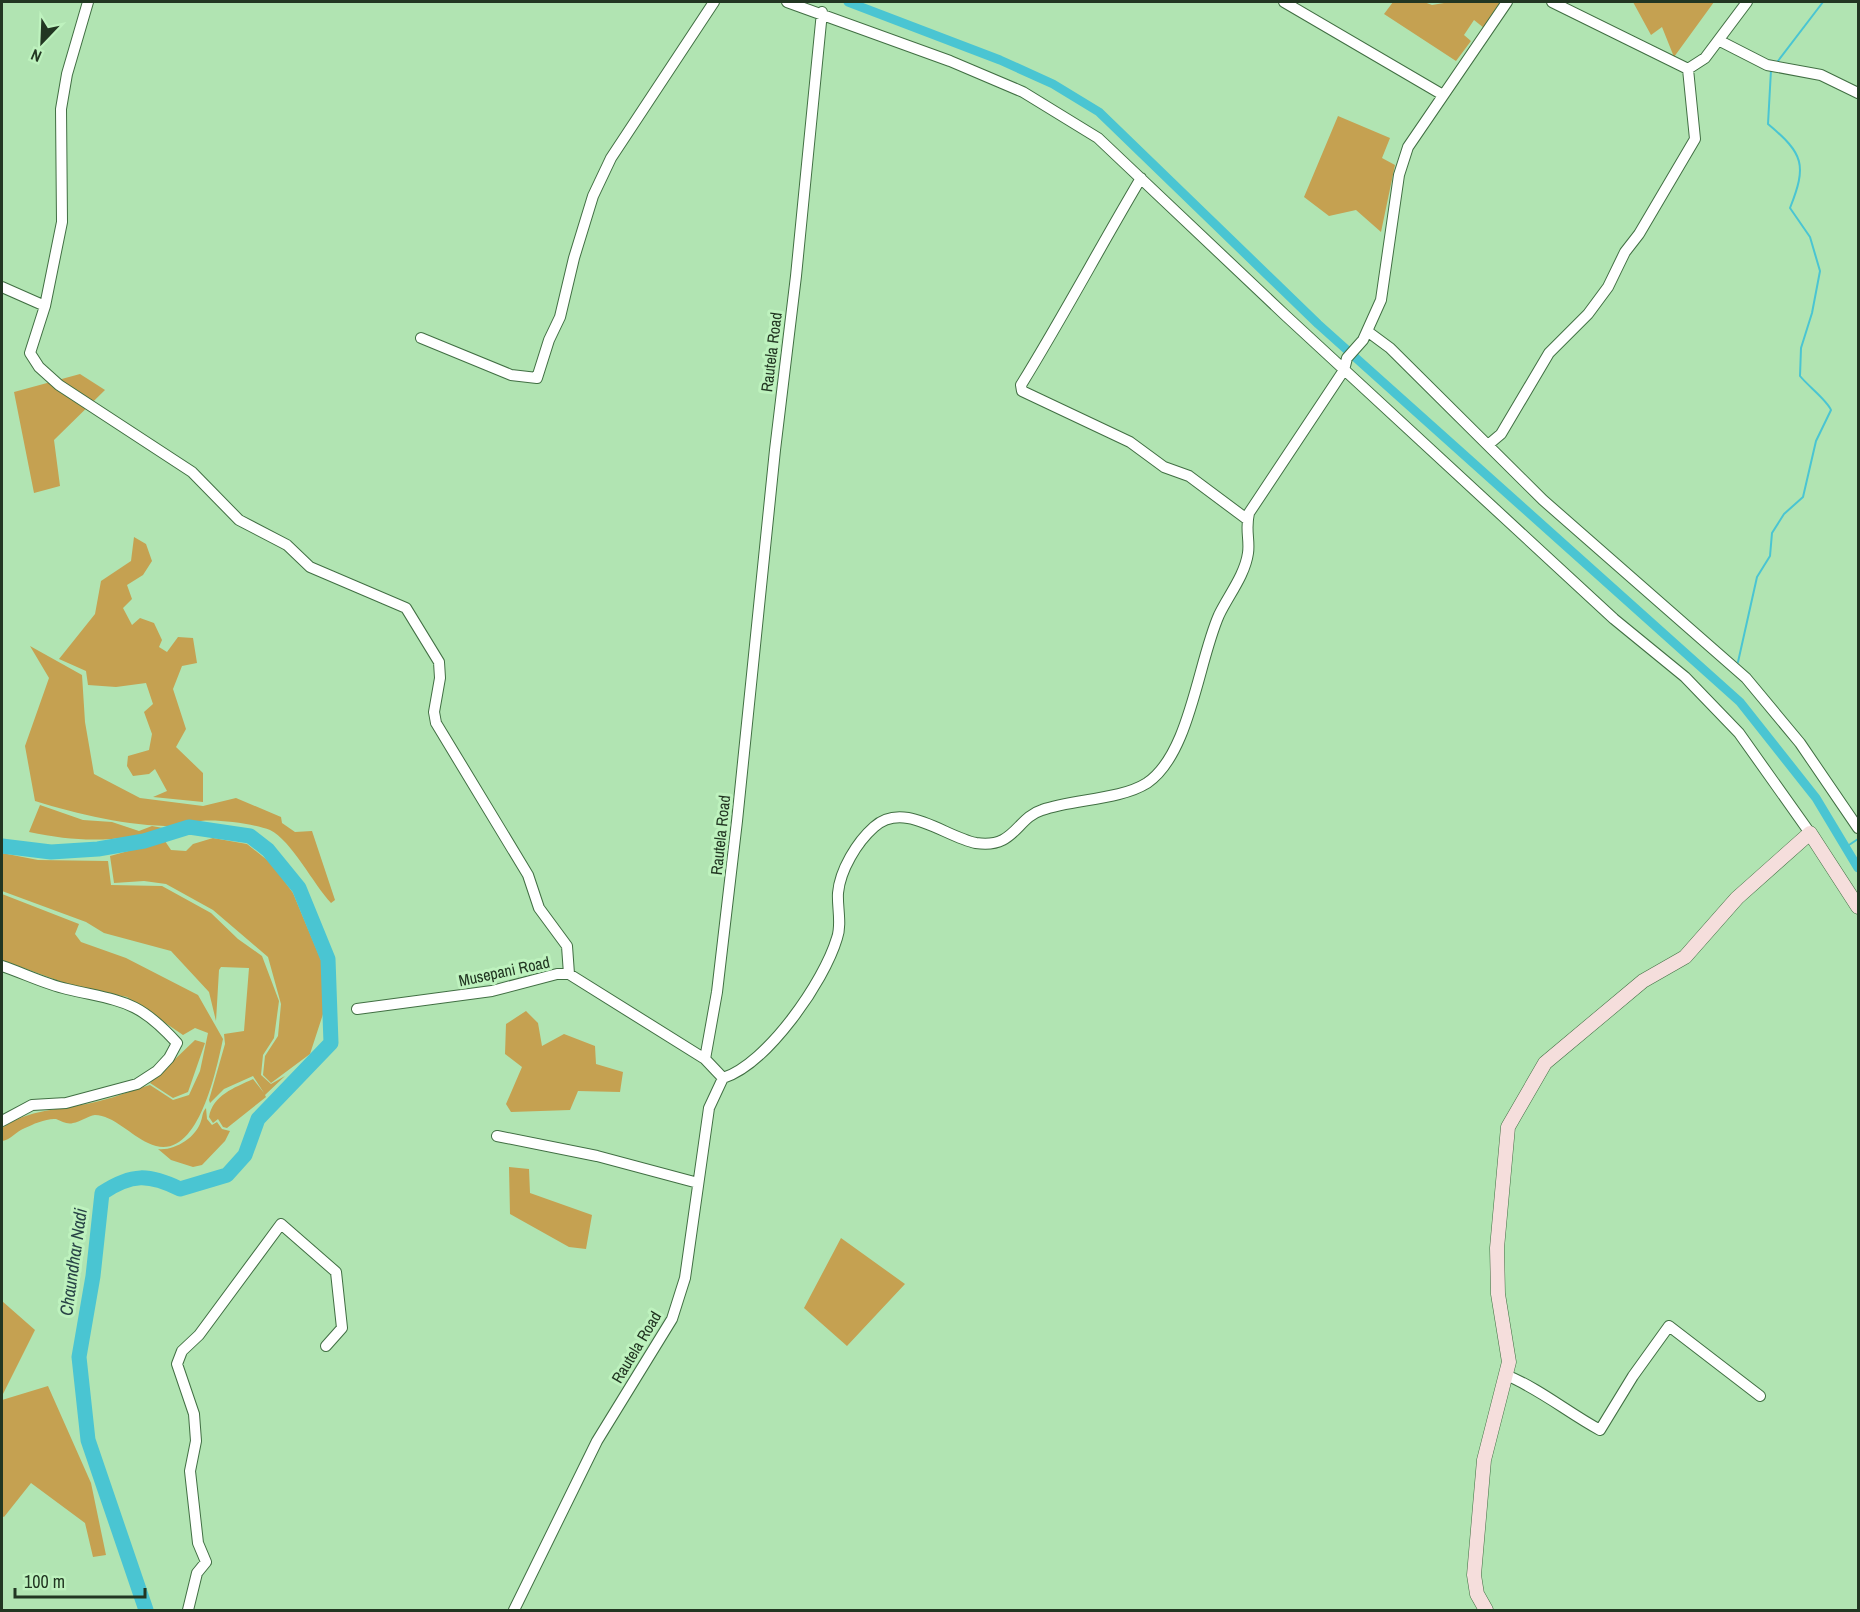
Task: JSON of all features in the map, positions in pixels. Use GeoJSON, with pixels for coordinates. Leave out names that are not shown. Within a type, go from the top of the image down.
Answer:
{"type":"FeatureCollection","features":[{"type":"Feature","properties":{"kind":"street"},"geometry":{"type":"LineString","coordinates":[[88,2],[67,74],[61,110],[62,222],[45,306],[30,353],[39,367],[58,385],[192,472],[239,520],[287,545],[309,567],[406,608],[435,651],[439,662],[440,678],[434,712],[436,723],[528,875],[539,909],[567,946],[569,974]]}},
{"type":"Feature","properties":{"kind":"street"},"geometry":{"type":"LineString","coordinates":[[421,338],[511,375],[537,378],[549,340],[560,317],[593,196],[611,158],[714,2]]}},
{"type":"Feature","properties":{"kind":"street"},"geometry":{"type":"LineString","coordinates":[[787,2],[822,12],[1023,92],[1098,138],[1344,370],[1614,619],[1685,677],[1739,733],[1810,833],[1858,907]]}},
{"type":"Feature","properties":{"kind":"street"},"geometry":{"type":"LineString","coordinates":[[1284,2],[1443,95]]}},
{"type":"Feature","properties":{"kind":"street"},"geometry":{"type":"LineString","coordinates":[[705,1059],[723,1078],[736,1074],[759,1057],[794,1017],[825,966],[838,937],[838,891],[844,871],[858,845],[876,825],[890,818],[908,817],[975,842],[993,844],[1012,835],[1038,811],[1144,785],[1161,772],[1175,749],[1218,616],[1248,553],[1245,529],[1248,520],[1344,370],[1347,358],[1365,335],[1381,300],[1399,175],[1408,147],[1507,2]]}},
{"type":"Feature","properties":{"kind":"street"},"geometry":{"type":"LineString","coordinates":[[1552,2],[1688,69]]}},
{"type":"Feature","properties":{"kind":"street"},"geometry":{"type":"LineString","coordinates":[[1688,69],[1705,58],[1747,2]]}},
{"type":"Feature","properties":{"kind":"street","name":"Rautela Road"},"geometry":{"type":"LineString","coordinates":[[705,1059],[717,992],[736,831],[822,12]]}},
{"type":"Feature","properties":{"kind":"street"},"geometry":{"type":"LineString","coordinates":[[1719,41],[1767,65],[1821,75],[1858,93]]}},
{"type":"Feature","properties":{"kind":"street"},"geometry":{"type":"LineString","coordinates":[[1488,445],[1501,434],[1549,352],[1588,315],[1608,287],[1625,252],[1639,234],[1695,139],[1688,69]]}},
{"type":"Feature","properties":{"kind":"street"},"geometry":{"type":"LineString","coordinates":[[1141,178],[1087,267],[1062,319],[1021,385],[1022,391],[1130,442],[1164,467],[1189,476],[1248,520]]}},
{"type":"Feature","properties":{"kind":"street"},"geometry":{"type":"LineString","coordinates":[[2,287],[45,306]]}},
{"type":"Feature","properties":{"kind":"street"},"geometry":{"type":"LineString","coordinates":[[1365,335],[1390,348],[1543,500],[1746,678],[1800,743],[1858,828]]}},
{"type":"Feature","properties":{"kind":"street"},"geometry":{"type":"LineString","coordinates":[[1486,1611],[1477,1594],[1474,1575],[1484,1460],[1509,1362],[1498,1294],[1497,1248],[1508,1127],[1545,1063],[1643,981],[1685,957],[1737,898],[1810,833]]}},
{"type":"Feature","properties":{"kind":"street"},"geometry":{"type":"LineString","coordinates":[[2,966],[65,989],[114,998],[136,1007],[162,1026],[177,1043],[169,1058],[157,1071],[137,1084],[66,1103],[32,1105],[2,1121]]}},
{"type":"Feature","properties":{"kind":"street","name":"Musepani Road"},"geometry":{"type":"LineString","coordinates":[[357,1009],[492,991],[556,974],[569,974],[705,1059]]}},
{"type":"Feature","properties":{"kind":"street","name":"Rautela Road"},"geometry":{"type":"LineString","coordinates":[[514,1611],[597,1441],[672,1319],[685,1278],[709,1108],[723,1078]]}},
{"type":"Feature","properties":{"kind":"street"},"geometry":{"type":"LineString","coordinates":[[497,1136],[597,1156],[699,1183]]}},
{"type":"Feature","properties":{"kind":"street"},"geometry":{"type":"LineString","coordinates":[[188,1611],[197,1573],[206,1562],[198,1543],[190,1471],[196,1442],[194,1414],[177,1364],[182,1351],[199,1335],[281,1224],[336,1272],[342,1328],[326,1346]]}},
{"type":"Feature","properties":{"kind":"street"},"geometry":{"type":"LineString","coordinates":[[1506,1375],[1533,1386],[1569,1413],[1600,1430],[1633,1376],[1669,1326],[1760,1396]]}},
{"type":"Feature","properties":{"kind":"shaded area"},"geometry":{"type":"Polygon","coordinates":[[[1393,2],[1424,2],[1432,5],[1450,2],[1501,2],[1484,28],[1474,20],[1464,35],[1471,41],[1456,61],[1384,14],[1393,2]]]}},
{"type":"Feature","properties":{"kind":"shaded area"},"geometry":{"type":"Polygon","coordinates":[[[1633,2],[1714,2],[1674,57],[1662,27],[1651,35],[1633,2]]]}},
{"type":"Feature","properties":{"kind":"shaded area"},"geometry":{"type":"Polygon","coordinates":[[[1338,116],[1390,138],[1382,158],[1395,165],[1381,232],[1356,210],[1329,216],[1304,197],[1338,116]]]}},
{"type":"Feature","properties":{"kind":"shaded area"},"geometry":{"type":"Polygon","coordinates":[[[80,374],[105,390],[54,440],[60,486],[34,493],[14,392],[80,374]]]}},
{"type":"Feature","properties":{"kind":"shaded area"},"geometry":{"type":"Polygon","coordinates":[[[134,537],[146,544],[152,561],[143,575],[127,585],[132,599],[123,608],[132,625],[140,618],[154,623],[162,640],[159,647],[167,652],[178,637],[193,638],[197,663],[182,666],[173,689],[186,729],[176,747],[203,773],[203,802],[153,797],[167,791],[155,769],[149,774],[133,776],[127,766],[128,756],[149,750],[152,734],[144,712],[153,704],[146,683],[116,687],[88,685],[86,671],[59,659],[95,614],[101,581],[131,561],[134,537]]]}},
{"type":"Feature","properties":{"kind":"shaded area"},"geometry":{"type":"Polygon","coordinates":[[[30,646],[82,675],[85,722],[94,774],[140,798],[203,806],[236,798],[281,817],[282,823],[295,832],[312,831],[335,900],[331,903],[286,843],[270,830],[246,824],[217,821],[198,821],[179,826],[125,822],[35,801],[25,746],[49,678],[30,646]]]}},
{"type":"Feature","properties":{"kind":"shaded area"},"geometry":{"type":"Polygon","coordinates":[[[40,805],[83,820],[112,822],[139,831],[152,826],[169,829],[99,840],[48,836],[29,832],[40,805]]]}},
{"type":"Feature","properties":{"kind":"shaded area"},"geometry":{"type":"Polygon","coordinates":[[[213,838],[247,844],[271,863],[293,893],[323,965],[324,1011],[310,1054],[271,1083],[263,1075],[265,1056],[278,1036],[281,1004],[268,957],[213,910],[166,884],[144,881],[114,883],[110,856],[165,841],[171,850],[186,851],[193,844],[213,838]]]}},
{"type":"Feature","properties":{"kind":"shaded area"},"geometry":{"type":"Polygon","coordinates":[[[2,853],[38,860],[108,861],[111,885],[162,886],[211,913],[238,939],[262,956],[279,1001],[274,1038],[263,1055],[261,1075],[271,1084],[285,1076],[265,1095],[266,1097],[227,1128],[223,1127],[218,1119],[213,1123],[209,1117],[211,1109],[225,1093],[253,1079],[264,1093],[253,1076],[224,1089],[210,1103],[209,1100],[225,1044],[224,1034],[244,1031],[249,968],[221,967],[219,970],[216,1021],[209,992],[171,951],[104,933],[86,922],[2,891],[2,853]]]}},
{"type":"Feature","properties":{"kind":"shaded area"},"geometry":{"type":"Polygon","coordinates":[[[2,894],[79,924],[75,934],[81,942],[126,958],[198,995],[223,1039],[209,1093],[201,1112],[191,1130],[179,1142],[165,1147],[148,1143],[109,1118],[95,1115],[71,1123],[56,1119],[44,1120],[2,1141],[2,1128],[23,1117],[98,1101],[150,1085],[173,1100],[189,1095],[200,1071],[208,1033],[195,1028],[183,1035],[127,997],[70,985],[2,960],[2,894]]]}},
{"type":"Feature","properties":{"kind":"shaded area"},"geometry":{"type":"Polygon","coordinates":[[[526,1011],[538,1023],[542,1046],[564,1034],[595,1046],[596,1064],[623,1072],[620,1092],[578,1091],[570,1110],[511,1112],[506,1104],[522,1067],[505,1054],[506,1024],[526,1011]]]}},
{"type":"Feature","properties":{"kind":"shaded area"},"geometry":{"type":"Polygon","coordinates":[[[195,1040],[205,1043],[188,1092],[173,1098],[150,1083],[195,1040]]]}},
{"type":"Feature","properties":{"kind":"shaded area"},"geometry":{"type":"Polygon","coordinates":[[[206,1108],[207,1119],[212,1125],[217,1122],[222,1129],[230,1131],[225,1141],[202,1165],[193,1167],[171,1160],[158,1149],[177,1146],[189,1138],[198,1127],[206,1108]]]}},
{"type":"Feature","properties":{"kind":"shaded area"},"geometry":{"type":"Polygon","coordinates":[[[509,1167],[529,1169],[530,1193],[592,1215],[586,1249],[569,1247],[510,1214],[509,1167]]]}},
{"type":"Feature","properties":{"kind":"shaded area"},"geometry":{"type":"Polygon","coordinates":[[[841,1238],[905,1284],[847,1346],[804,1308],[841,1238]]]}},
{"type":"Feature","properties":{"kind":"shaded area"},"geometry":{"type":"Polygon","coordinates":[[[2,1301],[35,1330],[2,1396],[2,1301]]]}},
{"type":"Feature","properties":{"kind":"shaded area"},"geometry":{"type":"Polygon","coordinates":[[[48,1386],[91,1483],[106,1555],[93,1557],[85,1523],[31,1483],[4,1517],[2,1516],[2,1400],[48,1386]]]}},
{"type":"Feature","properties":{"kind":"waterway"},"geometry":{"type":"LineString","coordinates":[[848,2],[1000,60],[1053,84],[1099,112],[1318,324],[1740,702],[1816,798],[1858,868]]}},
{"type":"Feature","properties":{"kind":"waterway"},"geometry":{"type":"LineString","coordinates":[[1778,61],[1823,2]]}},
{"type":"Feature","properties":{"kind":"waterway"},"geometry":{"type":"LineString","coordinates":[[1738,662],[1757,577],[1770,556],[1772,533],[1784,514],[1803,497],[1816,441],[1831,410],[1800,376],[1801,348],[1812,313],[1820,271],[1810,237],[1790,208],[1799,181],[1799,161],[1789,144],[1768,124],[1771,70]]}},
{"type":"Feature","properties":{"kind":"waterway","name":"Chaundhar Nadi"},"geometry":{"type":"LineString","coordinates":[[2,846],[51,852],[98,849],[144,841],[189,827],[250,836],[268,850],[299,888],[328,959],[331,1043],[258,1119],[245,1155],[227,1175],[180,1189],[150,1178],[132,1179],[102,1193],[93,1276],[79,1357],[88,1440],[146,1610]]}},
{"type":"Feature","properties":{"kind":"waterway"},"geometry":{"type":"LineString","coordinates":[[1846,847],[1858,839]]}}]}
